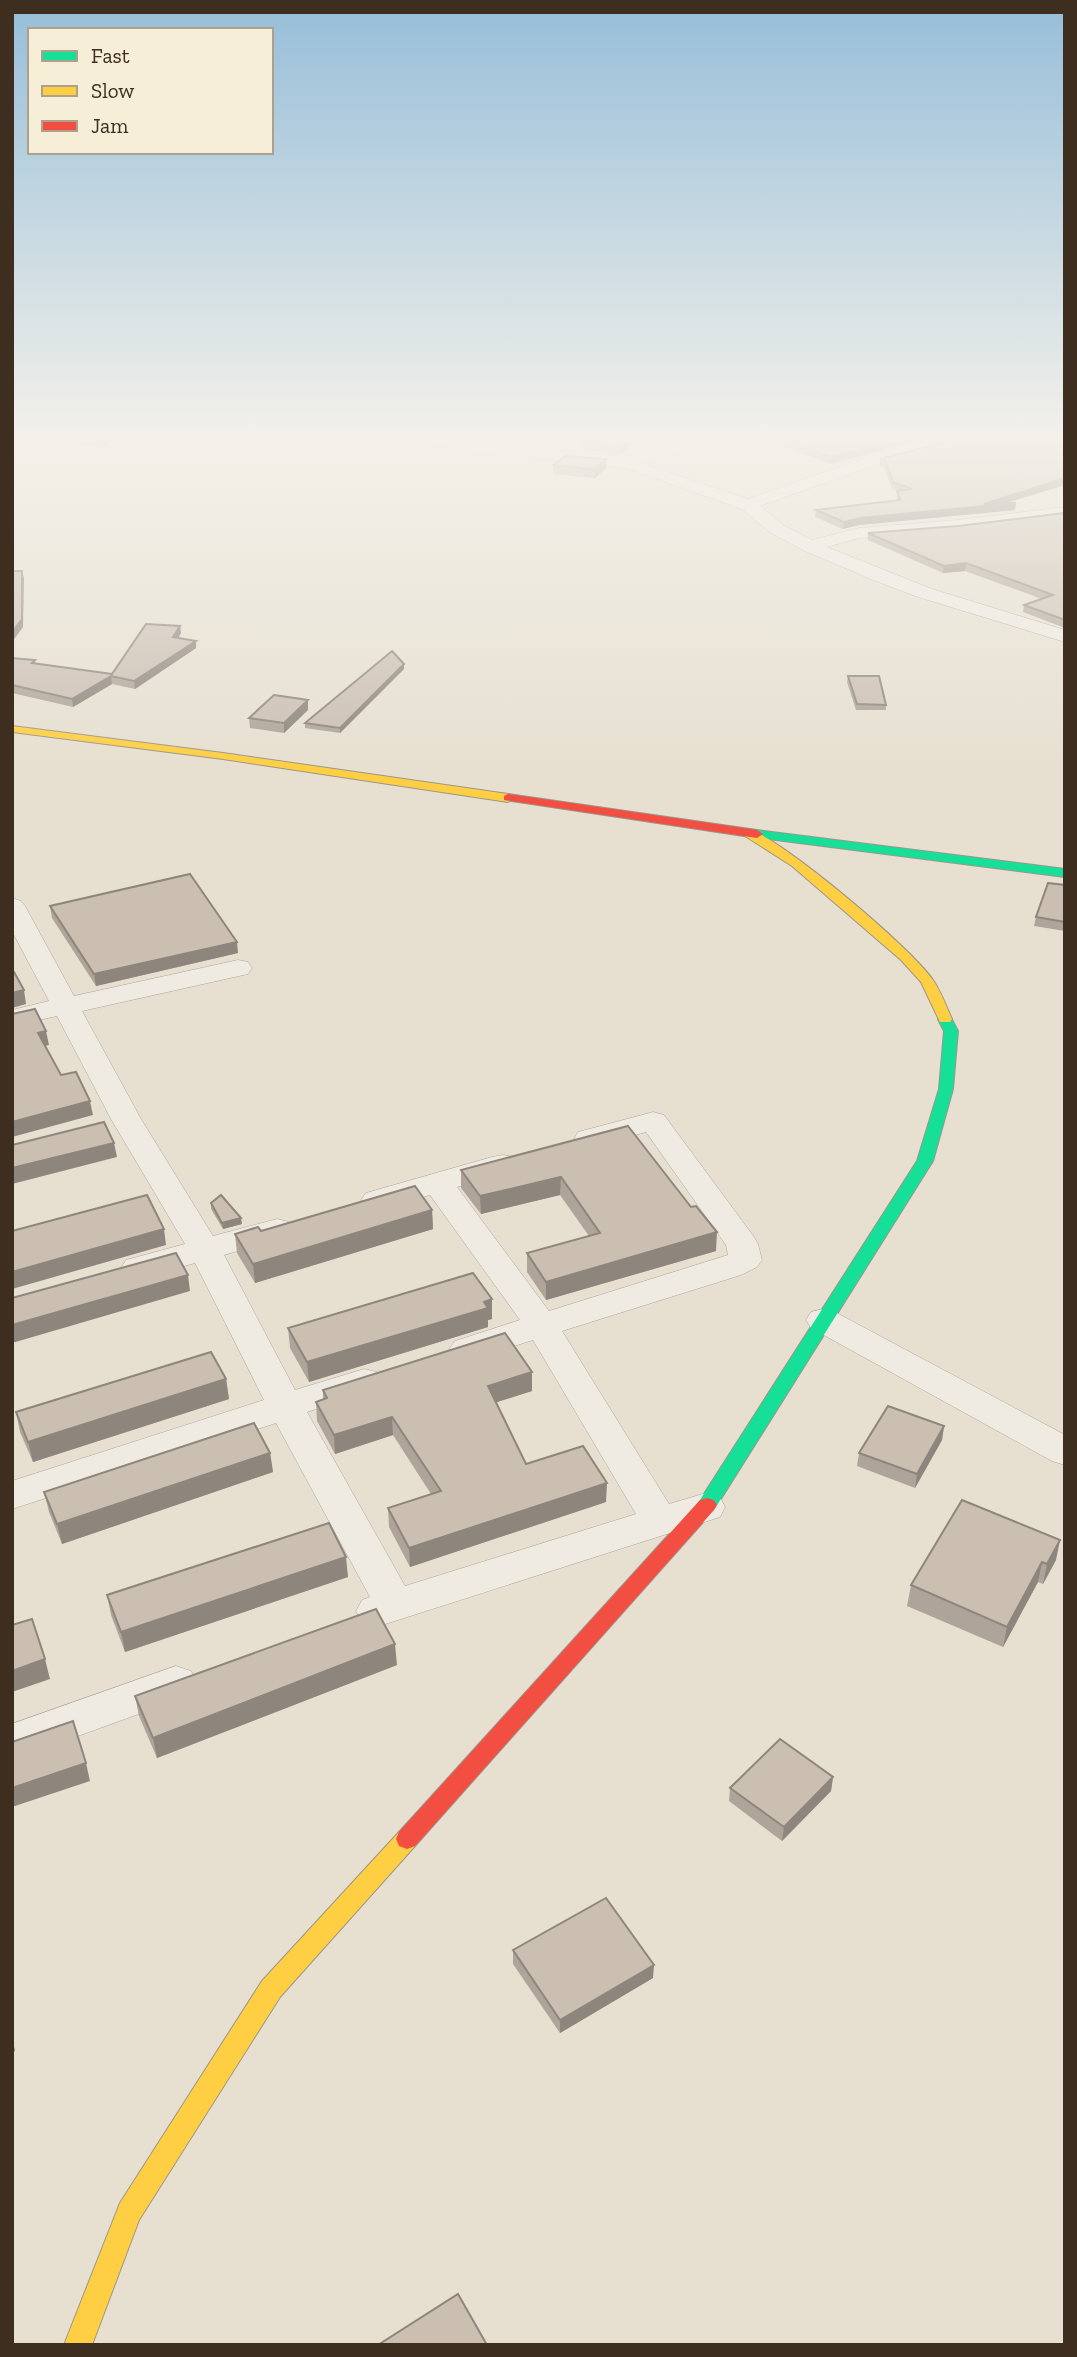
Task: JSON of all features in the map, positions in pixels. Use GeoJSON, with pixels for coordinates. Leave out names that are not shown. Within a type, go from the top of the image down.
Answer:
{"type":"FeatureCollection","features":[{"type":"Feature","properties":{"kind":"street"},"geometry":{"type":"LineString","coordinates":[[813,548],[925,593],[1065,636]]}},
{"type":"Feature","properties":{"kind":"street"},"geometry":{"type":"LineString","coordinates":[[12,729],[223,756],[749,833],[1065,873]]}},
{"type":"Feature","properties":{"kind":"street"},"geometry":{"type":"LineString","coordinates":[[78,2345],[128,2212],[271,1989],[706,1507],[925,1161],[946,1089],[951,1031],[927,981],[906,957],[796,863],[749,833]]}},
{"type":"Feature","properties":{"kind":"street"},"geometry":{"type":"LineString","coordinates":[[12,906],[65,1006],[113,1123],[205,1250],[285,1405],[394,1604]]}},
{"type":"Feature","properties":{"kind":"street"},"geometry":{"type":"LineString","coordinates":[[12,1018],[238,968]]}},
{"type":"Feature","properties":{"kind":"street"},"geometry":{"type":"LineString","coordinates":[[347,1209],[653,1121],[742,1244],[745,1260],[729,1268],[439,1358]]}},
{"type":"Feature","properties":{"kind":"street"},"geometry":{"type":"LineString","coordinates":[[438,1183],[542,1326],[659,1520]]}},
{"type":"Feature","properties":{"kind":"street"},"geometry":{"type":"LineString","coordinates":[[115,1275],[309,1220]]}},
{"type":"Feature","properties":{"kind":"street"},"geometry":{"type":"LineString","coordinates":[[823,1320],[1065,1452]]}},
{"type":"Feature","properties":{"kind":"street"},"geometry":{"type":"LineString","coordinates":[[12,1495],[285,1405],[401,1370]]}},
{"type":"Feature","properties":{"kind":"street"},"geometry":{"type":"LineString","coordinates":[[344,1623],[394,1604],[706,1507]]}},
{"type":"Feature","properties":{"kind":"street"},"geometry":{"type":"LineString","coordinates":[[12,1742],[216,1669]]}},
{"type":"Feature","properties":{"kind":"building"},"geometry":{"type":"Polygon","coordinates":[[[903,548],[1065,548],[1065,620],[1024,605],[1053,595],[966,563],[944,566],[903,548]]]}},
{"type":"Feature","properties":{"kind":"building"},"geometry":{"type":"Polygon","coordinates":[[[12,571],[22,571],[22,619],[12,632],[12,571]]]}},
{"type":"Feature","properties":{"kind":"building"},"geometry":{"type":"Polygon","coordinates":[[[146,624],[180,626],[173,637],[196,641],[134,681],[111,676],[72,699],[12,685],[12,658],[112,674],[146,624]]]}},
{"type":"Feature","properties":{"kind":"building"},"geometry":{"type":"Polygon","coordinates":[[[392,651],[404,664],[340,728],[305,723],[392,651]]]}},
{"type":"Feature","properties":{"kind":"building"},"geometry":{"type":"Polygon","coordinates":[[[848,676],[879,676],[886,705],[857,704],[848,676]]]}},
{"type":"Feature","properties":{"kind":"building"},"geometry":{"type":"Polygon","coordinates":[[[274,695],[308,700],[284,723],[249,718],[274,695]]]}},
{"type":"Feature","properties":{"kind":"building"},"geometry":{"type":"Polygon","coordinates":[[[190,874],[237,942],[94,974],[50,906],[190,874]]]}},
{"type":"Feature","properties":{"kind":"building"},"geometry":{"type":"Polygon","coordinates":[[[1048,883],[1065,885],[1065,922],[1036,917],[1048,883]]]}},
{"type":"Feature","properties":{"kind":"building"},"geometry":{"type":"Polygon","coordinates":[[[14,972],[24,990],[12,993],[14,972]]]}},
{"type":"Feature","properties":{"kind":"building"},"geometry":{"type":"Polygon","coordinates":[[[35,1009],[46,1031],[38,1033],[61,1075],[76,1072],[90,1101],[12,1122],[12,1014],[35,1009]]]}},
{"type":"Feature","properties":{"kind":"building"},"geometry":{"type":"Polygon","coordinates":[[[104,1122],[114,1143],[12,1168],[12,1145],[104,1122]]]}},
{"type":"Feature","properties":{"kind":"building"},"geometry":{"type":"Polygon","coordinates":[[[628,1126],[691,1207],[696,1206],[717,1232],[546,1282],[527,1253],[600,1233],[561,1177],[480,1196],[461,1170],[628,1126]]]}},
{"type":"Feature","properties":{"kind":"building"},"geometry":{"type":"Polygon","coordinates":[[[415,1186],[432,1210],[253,1264],[235,1234],[258,1227],[261,1231],[415,1186]]]}},
{"type":"Feature","properties":{"kind":"building"},"geometry":{"type":"Polygon","coordinates":[[[147,1195],[164,1229],[12,1272],[12,1231],[147,1195]]]}},
{"type":"Feature","properties":{"kind":"building"},"geometry":{"type":"Polygon","coordinates":[[[221,1195],[241,1218],[222,1223],[211,1203],[221,1195]]]}},
{"type":"Feature","properties":{"kind":"building"},"geometry":{"type":"Polygon","coordinates":[[[176,1253],[188,1275],[12,1325],[12,1298],[176,1253]]]}},
{"type":"Feature","properties":{"kind":"building"},"geometry":{"type":"Polygon","coordinates":[[[473,1273],[492,1299],[484,1302],[488,1308],[307,1362],[288,1328],[473,1273]]]}},
{"type":"Feature","properties":{"kind":"building"},"geometry":{"type":"Polygon","coordinates":[[[505,1333],[532,1372],[488,1386],[526,1464],[583,1446],[607,1483],[409,1548],[388,1508],[441,1491],[392,1417],[334,1435],[316,1402],[327,1398],[323,1390],[505,1333]]]}},
{"type":"Feature","properties":{"kind":"building"},"geometry":{"type":"Polygon","coordinates":[[[211,1352],[226,1379],[28,1442],[16,1412],[211,1352]]]}},
{"type":"Feature","properties":{"kind":"building"},"geometry":{"type":"Polygon","coordinates":[[[888,1406],[944,1426],[917,1474],[859,1453],[888,1406]]]}},
{"type":"Feature","properties":{"kind":"building"},"geometry":{"type":"Polygon","coordinates":[[[254,1423],[270,1453],[57,1524],[44,1492],[254,1423]]]}},
{"type":"Feature","properties":{"kind":"building"},"geometry":{"type":"Polygon","coordinates":[[[962,1500],[1060,1540],[1047,1564],[1042,1562],[1007,1627],[911,1585],[962,1500]]]}},
{"type":"Feature","properties":{"kind":"building"},"geometry":{"type":"Polygon","coordinates":[[[329,1523],[346,1557],[121,1632],[107,1595],[329,1523]]]}},
{"type":"Feature","properties":{"kind":"building"},"geometry":{"type":"Polygon","coordinates":[[[376,1609],[395,1644],[153,1738],[135,1696],[376,1609]]]}},
{"type":"Feature","properties":{"kind":"building"},"geometry":{"type":"Polygon","coordinates":[[[32,1619],[45,1659],[12,1671],[12,1625],[32,1619]]]}},
{"type":"Feature","properties":{"kind":"building"},"geometry":{"type":"Polygon","coordinates":[[[73,1721],[86,1763],[12,1788],[12,1742],[73,1721]]]}},
{"type":"Feature","properties":{"kind":"building"},"geometry":{"type":"Polygon","coordinates":[[[780,1739],[833,1777],[784,1827],[730,1788],[780,1739]]]}},
{"type":"Feature","properties":{"kind":"building"},"geometry":{"type":"Polygon","coordinates":[[[606,1898],[654,1965],[560,2020],[513,1950],[606,1898]]]}},
{"type":"Feature","properties":{"kind":"building"},"geometry":{"type":"Polygon","coordinates":[[[458,2294],[487,2345],[378,2345],[458,2294]]]}},
{"type":"Feature","properties":{"kind":"traffic: fast"},"geometry":{"type":"LineString","coordinates":[[757,834],[1065,873]]}},
{"type":"Feature","properties":{"kind":"traffic: fast"},"geometry":{"type":"LineString","coordinates":[[707,1505],[925,1161],[946,1089],[951,1031],[945,1019]]}},
{"type":"Feature","properties":{"kind":"traffic: slow"},"geometry":{"type":"LineString","coordinates":[[12,729],[223,756],[508,798]]}},
{"type":"Feature","properties":{"kind":"traffic: slow"},"geometry":{"type":"LineString","coordinates":[[749,833],[796,863],[906,957],[927,981],[945,1019]]}},
{"type":"Feature","properties":{"kind":"traffic: slow"},"geometry":{"type":"LineString","coordinates":[[78,2345],[129,2212],[271,1989],[407,1839]]}},
{"type":"Feature","properties":{"kind":"traffic: jam"},"geometry":{"type":"LineString","coordinates":[[508,798],[757,834]]}},
{"type":"Feature","properties":{"kind":"traffic: jam"},"geometry":{"type":"LineString","coordinates":[[407,1839],[707,1505]]}}]}
